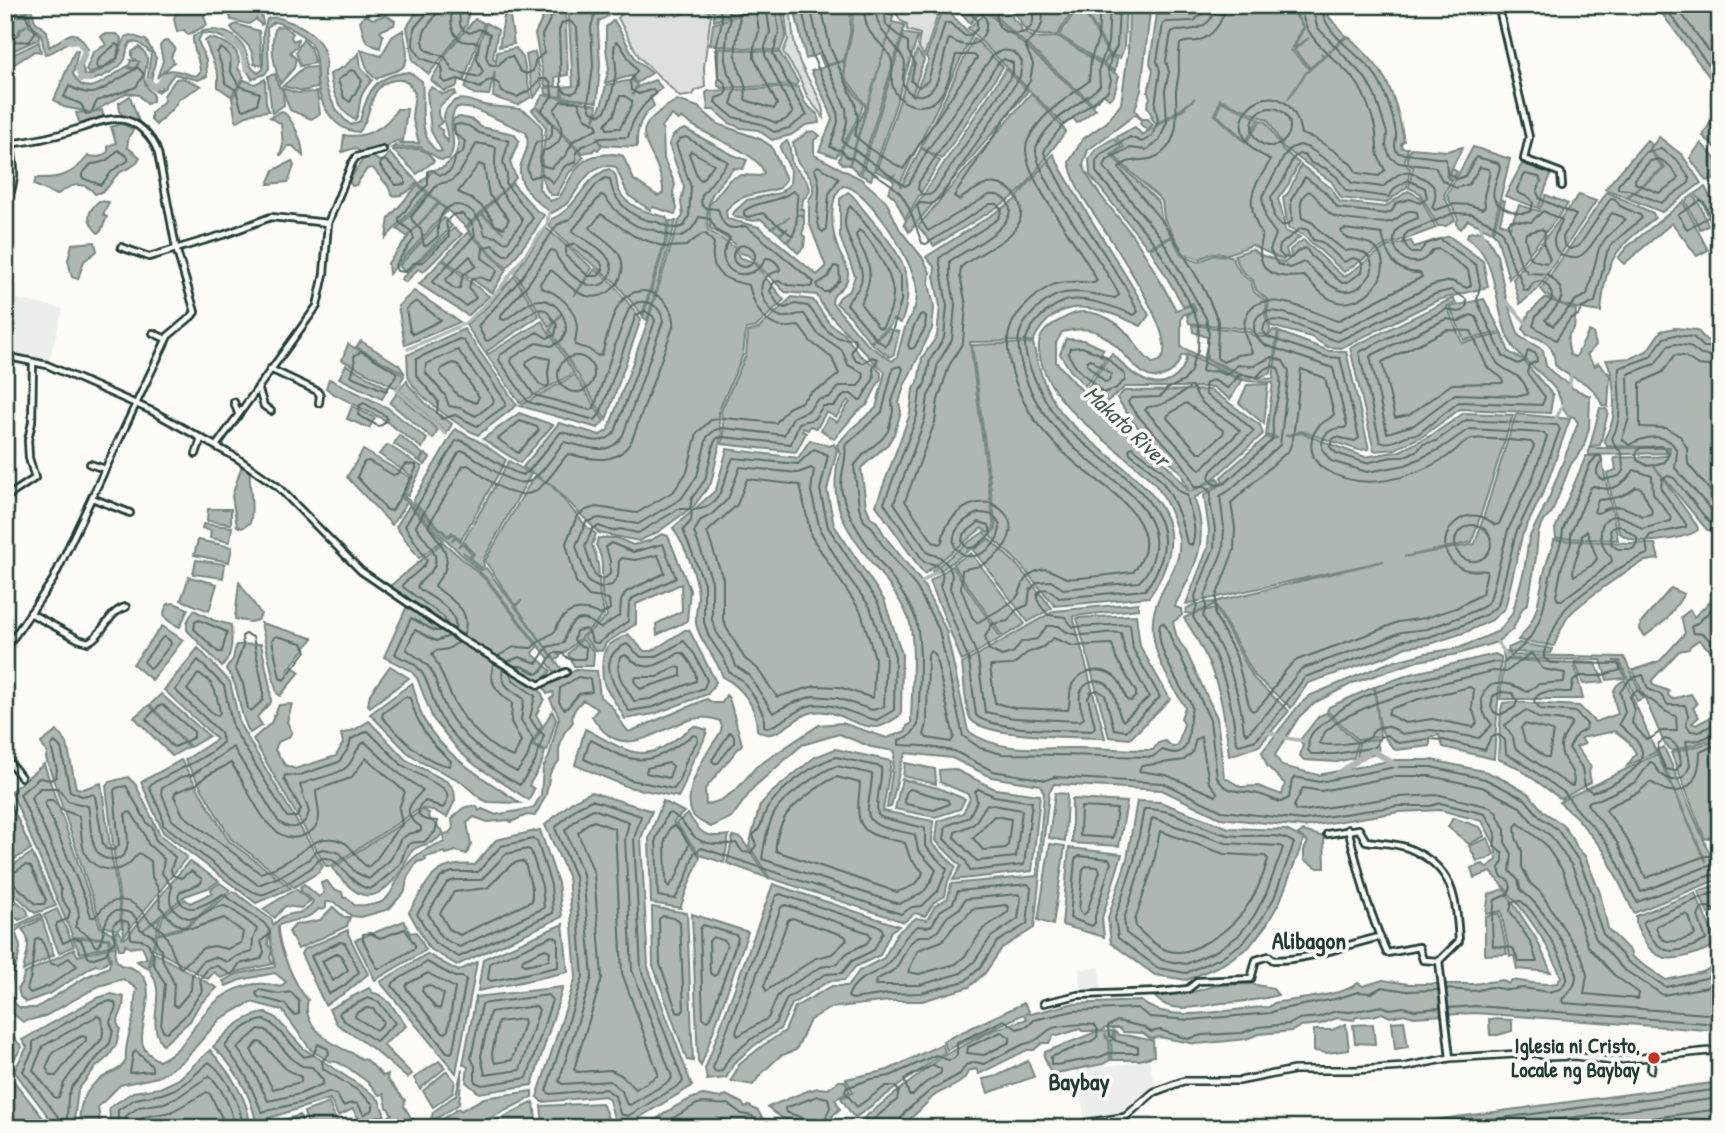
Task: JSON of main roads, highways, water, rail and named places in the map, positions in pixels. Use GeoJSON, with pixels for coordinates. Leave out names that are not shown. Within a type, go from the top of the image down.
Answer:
{"type":"FeatureCollection","features":[{"type":"Feature","properties":{"kind":"water"},"geometry":{"type":"Polygon","coordinates":[[[5,5],[15,9],[26,8],[27,12],[12,18],[27,14],[29,26],[39,34],[39,39],[10,52],[7,48],[14,42],[11,39],[20,34],[27,25],[9,39],[11,42],[5,47],[5,5]]]}},
{"type":"Feature","properties":{"kind":"water"},"geometry":{"type":"Polygon","coordinates":[[[16,5],[30,5],[35,21],[47,31],[49,47],[71,34],[79,36],[88,49],[82,66],[85,76],[117,61],[89,74],[86,70],[93,52],[106,45],[101,37],[104,34],[117,34],[121,38],[117,60],[125,37],[130,35],[146,40],[156,58],[151,80],[157,89],[161,89],[167,71],[196,76],[200,72],[193,37],[198,33],[211,30],[225,32],[237,39],[258,73],[263,69],[263,33],[267,19],[283,19],[305,29],[320,43],[325,55],[324,71],[329,95],[341,115],[351,125],[360,121],[366,100],[375,86],[388,77],[409,72],[422,81],[424,129],[431,145],[438,152],[442,151],[431,131],[427,92],[431,87],[443,94],[455,91],[456,94],[438,109],[442,122],[437,126],[448,142],[444,114],[456,100],[520,109],[528,113],[542,128],[539,189],[550,201],[559,198],[575,170],[586,160],[610,154],[623,156],[634,180],[658,196],[663,193],[659,171],[644,131],[659,112],[677,100],[698,107],[718,124],[760,139],[771,146],[786,179],[780,188],[751,195],[732,204],[726,210],[727,219],[759,227],[817,275],[826,267],[809,222],[809,200],[813,185],[811,178],[797,161],[793,143],[808,132],[814,131],[820,136],[814,140],[814,155],[861,179],[886,201],[900,230],[922,257],[930,272],[929,283],[934,307],[932,329],[904,386],[899,403],[901,412],[894,434],[888,444],[861,468],[866,506],[871,518],[877,522],[886,538],[923,584],[946,630],[968,731],[992,743],[1018,748],[1153,750],[1158,743],[1165,741],[1173,747],[1178,745],[1184,724],[1181,718],[1185,707],[1163,668],[1154,641],[1153,627],[1154,612],[1177,559],[1178,534],[1157,486],[1068,407],[1044,371],[1039,351],[1043,334],[1053,324],[1074,314],[1089,312],[1109,319],[1120,327],[1152,363],[1163,356],[1163,338],[1154,314],[1081,193],[1069,162],[1083,139],[1107,122],[1121,104],[1128,53],[1129,5],[1149,5],[1141,90],[1135,110],[1142,119],[1148,119],[1153,125],[1147,130],[1140,124],[1141,120],[1136,114],[1088,150],[1083,165],[1099,193],[1144,253],[1176,310],[1192,305],[1194,310],[1183,315],[1181,319],[1181,347],[1224,368],[1252,378],[1207,359],[1207,337],[1193,332],[1192,325],[1250,332],[1261,337],[1267,337],[1273,330],[1278,331],[1271,373],[1256,378],[1273,379],[1279,332],[1329,351],[1346,351],[1369,449],[1359,450],[1301,431],[1285,436],[1301,433],[1365,457],[1400,451],[1432,435],[1464,413],[1513,415],[1472,542],[1404,557],[1475,544],[1516,414],[1570,419],[1546,486],[1522,536],[1505,608],[1492,620],[1466,632],[1430,644],[1406,647],[1385,657],[1308,683],[1291,708],[1255,676],[1214,602],[1384,561],[1186,604],[1208,547],[1209,530],[1204,496],[1221,484],[1221,477],[1266,437],[1278,438],[1266,435],[1273,383],[1247,381],[1188,355],[1242,381],[1230,399],[1213,387],[1125,387],[1104,404],[1088,387],[1112,353],[1134,374],[1158,384],[1177,376],[1187,355],[1181,356],[1176,367],[1166,375],[1149,376],[1099,333],[1080,329],[1062,332],[1056,343],[1056,362],[1103,414],[1168,466],[1189,491],[1181,473],[1132,421],[1117,398],[1124,391],[1211,390],[1260,425],[1263,434],[1213,479],[1190,492],[1218,478],[1220,483],[1194,498],[1199,513],[1201,539],[1195,565],[1175,607],[1181,609],[1182,615],[1173,622],[1178,640],[1185,649],[1217,718],[1224,777],[1241,787],[1258,786],[1282,795],[1285,784],[1267,766],[1262,752],[1300,704],[1311,695],[1388,663],[1459,648],[1499,631],[1512,614],[1524,571],[1529,538],[1549,498],[1578,423],[1565,412],[1552,385],[1519,354],[1509,340],[1485,257],[1467,238],[1468,233],[1478,231],[1487,237],[1497,255],[1506,298],[1519,336],[1543,350],[1546,366],[1559,379],[1590,396],[1589,428],[1583,449],[1571,464],[1552,512],[1541,525],[1538,534],[1528,603],[1522,609],[1513,629],[1497,642],[1458,654],[1418,661],[1353,683],[1314,703],[1299,717],[1275,755],[1282,766],[1318,775],[1394,760],[1432,760],[1487,772],[1529,794],[1544,812],[1562,824],[1585,856],[1600,893],[1608,929],[1630,951],[1632,957],[1666,980],[1703,972],[1720,962],[1720,1031],[1475,1013],[1414,1017],[1404,1014],[1390,1017],[1382,1013],[1356,1017],[1354,1020],[1337,1018],[1321,1024],[1301,1026],[1292,1031],[1196,1044],[1159,1037],[1151,1039],[1143,1033],[1123,1032],[1119,1028],[1105,1028],[1102,1031],[1080,1029],[1054,1035],[1049,1043],[1042,1043],[1034,1050],[1027,1050],[979,1074],[976,1069],[968,1071],[963,1080],[934,1096],[901,1126],[883,1129],[851,1128],[943,1056],[991,1031],[1027,1019],[1024,1014],[947,1050],[943,1041],[1024,1003],[1029,1011],[1027,1013],[1031,1014],[1071,1004],[1141,1001],[1153,1008],[1184,1014],[1269,1007],[1274,1003],[1342,991],[1358,983],[1363,986],[1383,980],[1408,984],[1473,984],[1503,980],[1508,984],[1512,980],[1546,984],[1557,983],[1561,977],[1540,935],[1491,872],[1474,878],[1471,868],[1483,864],[1488,869],[1487,867],[1497,860],[1495,845],[1482,821],[1440,810],[1399,812],[1303,827],[1220,818],[1162,790],[1054,784],[1049,793],[1034,928],[1002,948],[985,973],[969,987],[922,1001],[889,1001],[830,1008],[810,1020],[796,1050],[780,1056],[753,1085],[731,1081],[739,1065],[785,1031],[795,1007],[832,986],[848,986],[859,971],[884,958],[897,933],[916,918],[927,920],[935,906],[948,898],[951,884],[1037,876],[1044,793],[1040,785],[991,777],[952,758],[906,753],[891,807],[887,808],[895,751],[871,747],[839,734],[802,745],[754,787],[732,817],[711,827],[693,815],[690,795],[697,772],[720,733],[720,721],[703,718],[686,721],[637,740],[622,741],[607,734],[592,716],[598,709],[583,700],[572,716],[573,722],[564,733],[559,749],[559,761],[550,773],[546,795],[535,816],[527,815],[511,822],[488,822],[474,817],[467,823],[471,844],[467,854],[445,852],[417,862],[407,878],[405,891],[389,909],[361,917],[352,916],[334,902],[326,902],[326,908],[319,909],[310,916],[278,926],[284,954],[308,1000],[309,1018],[314,1026],[328,1040],[367,1060],[383,1076],[388,1074],[387,1079],[405,1100],[404,1106],[409,1119],[419,1124],[418,1128],[364,1128],[392,1114],[384,1094],[379,1095],[369,1083],[347,1067],[329,1061],[311,1050],[282,1010],[251,1002],[220,1019],[185,1059],[173,1068],[158,1077],[120,1085],[98,1107],[101,1128],[81,1128],[81,1106],[87,1092],[97,1081],[119,1069],[126,1060],[137,989],[123,979],[99,986],[45,1016],[23,1022],[11,1012],[5,1014],[5,965],[10,946],[5,933],[5,922],[11,928],[40,914],[42,917],[23,925],[15,932],[20,948],[11,995],[20,1008],[36,1008],[86,977],[109,967],[111,959],[108,950],[109,960],[101,966],[95,965],[51,993],[26,1002],[20,997],[18,988],[24,974],[74,949],[78,956],[116,946],[115,958],[120,965],[134,969],[143,976],[147,985],[142,1043],[159,1061],[180,1046],[210,1007],[228,993],[248,985],[269,984],[280,987],[286,982],[275,973],[240,980],[226,986],[223,981],[237,974],[275,967],[269,929],[268,944],[272,951],[270,958],[273,964],[221,978],[214,972],[208,979],[154,949],[157,935],[185,928],[233,891],[272,920],[273,925],[283,916],[302,912],[311,905],[313,901],[301,891],[300,887],[304,884],[319,897],[324,893],[321,883],[327,881],[354,905],[377,904],[388,896],[414,857],[444,842],[444,834],[453,828],[452,819],[462,809],[477,806],[479,811],[482,809],[496,815],[534,807],[541,795],[543,768],[549,757],[559,717],[550,699],[554,696],[553,692],[547,694],[544,687],[576,670],[597,671],[600,697],[610,705],[629,732],[707,699],[713,703],[722,703],[726,695],[742,744],[705,789],[706,805],[721,800],[737,789],[756,767],[819,725],[842,723],[887,738],[906,731],[911,724],[912,639],[908,617],[899,599],[850,532],[841,515],[836,496],[840,454],[837,445],[876,408],[885,372],[829,314],[817,295],[785,292],[748,255],[740,253],[735,244],[710,228],[709,205],[730,179],[742,175],[760,176],[764,173],[752,158],[683,118],[678,120],[672,115],[661,127],[664,159],[675,184],[675,214],[653,207],[650,210],[628,195],[616,167],[607,166],[593,170],[568,202],[552,213],[528,192],[521,179],[521,164],[527,145],[526,132],[474,109],[457,107],[452,119],[453,146],[449,159],[441,160],[420,147],[392,148],[399,143],[419,143],[412,116],[415,94],[408,83],[402,80],[379,87],[364,125],[359,132],[350,131],[336,122],[325,108],[317,82],[316,58],[311,44],[282,24],[274,22],[267,28],[269,68],[265,74],[252,79],[245,67],[240,46],[217,35],[202,33],[198,41],[206,60],[207,76],[198,80],[174,74],[164,88],[158,92],[147,83],[151,53],[139,43],[131,42],[123,63],[113,71],[84,81],[79,68],[85,49],[74,38],[45,54],[41,34],[32,26],[27,7],[16,5]],[[843,186],[838,191],[833,207],[834,234],[848,276],[845,285],[833,297],[832,303],[867,344],[892,361],[897,357],[916,304],[915,281],[890,230],[878,213],[853,190],[843,186]]]}},
{"type":"Feature","properties":{"kind":"water"},"geometry":{"type":"Polygon","coordinates":[[[175,5],[186,9],[190,5],[208,5],[204,16],[207,25],[188,35],[184,30],[177,32],[175,5]]]}},
{"type":"Feature","properties":{"kind":"water"},"geometry":{"type":"Polygon","coordinates":[[[228,5],[260,5],[263,24],[256,19],[249,24],[231,20],[228,5]]]}},
{"type":"Feature","properties":{"kind":"water"},"geometry":{"type":"Polygon","coordinates":[[[426,5],[464,5],[468,14],[467,24],[429,74],[413,61],[407,27],[416,13],[426,5]]]}},
{"type":"Feature","properties":{"kind":"water"},"geometry":{"type":"Polygon","coordinates":[[[547,5],[565,5],[568,75],[555,77],[556,87],[561,87],[561,97],[546,94],[545,88],[555,86],[545,86],[535,34],[547,5]]]}},
{"type":"Feature","properties":{"kind":"water"},"geometry":{"type":"Polygon","coordinates":[[[568,5],[597,5],[608,16],[599,21],[598,27],[600,65],[597,102],[563,97],[562,87],[573,86],[568,5]]]}},
{"type":"Feature","properties":{"kind":"water"},"geometry":{"type":"Polygon","coordinates":[[[704,5],[761,5],[714,21],[714,13],[704,5]]]}},
{"type":"Feature","properties":{"kind":"water"},"geometry":{"type":"Polygon","coordinates":[[[768,5],[781,5],[786,36],[780,51],[710,45],[713,24],[768,5]]]}},
{"type":"Feature","properties":{"kind":"water"},"geometry":{"type":"Polygon","coordinates":[[[807,5],[851,5],[850,34],[844,60],[824,66],[819,54],[806,59],[794,8],[807,5]]]}},
{"type":"Feature","properties":{"kind":"water"},"geometry":{"type":"Polygon","coordinates":[[[853,5],[891,5],[894,12],[892,22],[905,25],[859,174],[850,165],[892,24],[849,165],[843,164],[839,160],[842,149],[865,110],[865,104],[845,77],[853,5]]]}},
{"type":"Feature","properties":{"kind":"water"},"geometry":{"type":"Polygon","coordinates":[[[955,5],[989,5],[970,23],[955,5]]]}},
{"type":"Feature","properties":{"kind":"water"},"geometry":{"type":"Polygon","coordinates":[[[992,5],[1009,5],[1013,19],[1020,25],[1022,32],[1035,38],[1059,37],[1119,76],[1114,95],[1109,99],[1103,94],[1093,104],[987,9],[992,5]]]}},
{"type":"Feature","properties":{"kind":"water"},"geometry":{"type":"Polygon","coordinates":[[[1013,5],[1077,5],[1057,35],[1037,35],[1025,29],[1015,15],[1013,5]]]}},
{"type":"Feature","properties":{"kind":"water"},"geometry":{"type":"Polygon","coordinates":[[[1080,5],[1109,55],[1104,63],[1110,56],[1117,59],[1115,71],[1059,35],[1080,5]]]}},
{"type":"Feature","properties":{"kind":"water"},"geometry":{"type":"Polygon","coordinates":[[[1082,5],[1126,5],[1124,48],[1120,58],[1110,54],[1082,5]]]}},
{"type":"Feature","properties":{"kind":"water"},"geometry":{"type":"Polygon","coordinates":[[[1201,5],[1289,5],[1303,27],[1291,50],[1309,69],[1306,73],[1348,36],[1378,68],[1392,93],[1404,141],[1401,143],[1402,148],[1408,148],[1405,160],[1410,168],[1407,187],[1386,203],[1341,198],[1332,182],[1283,147],[1268,120],[1220,99],[1215,115],[1246,143],[1261,120],[1266,122],[1282,149],[1299,163],[1278,199],[1285,231],[1300,237],[1286,249],[1288,256],[1283,260],[1252,245],[1228,254],[1213,253],[1199,259],[1184,254],[1164,218],[1162,201],[1113,155],[1124,147],[1116,137],[1135,127],[1142,135],[1182,110],[1195,98],[1156,124],[1147,106],[1157,14],[1191,15],[1201,5]]]}},
{"type":"Feature","properties":{"kind":"water"},"geometry":{"type":"Polygon","coordinates":[[[1291,5],[1327,5],[1329,17],[1346,36],[1324,56],[1321,53],[1323,56],[1310,68],[1294,50],[1309,38],[1293,48],[1304,28],[1291,5]]]}},
{"type":"Feature","properties":{"kind":"water"},"geometry":{"type":"Polygon","coordinates":[[[1636,5],[1720,5],[1720,91],[1660,11],[1640,9],[1636,5]]]}},
{"type":"Feature","properties":{"kind":"water"},"geometry":{"type":"Polygon","coordinates":[[[943,6],[972,36],[901,181],[901,187],[921,148],[940,161],[905,219],[895,198],[888,192],[895,174],[890,178],[876,171],[917,50],[924,60],[912,95],[914,96],[929,60],[926,57],[943,6]]]}},
{"type":"Feature","properties":{"kind":"water"},"geometry":{"type":"Polygon","coordinates":[[[987,12],[1096,109],[1077,123],[1073,118],[1064,125],[968,28],[987,12]]]}},
{"type":"Feature","properties":{"kind":"water"},"geometry":{"type":"Polygon","coordinates":[[[365,15],[373,19],[386,15],[395,21],[394,25],[380,31],[383,36],[380,48],[365,38],[360,21],[365,15]]]}},
{"type":"Feature","properties":{"kind":"water"},"geometry":{"type":"Polygon","coordinates":[[[504,16],[510,16],[514,44],[499,47],[504,16]]]}},
{"type":"Feature","properties":{"kind":"water"},"geometry":{"type":"Polygon","coordinates":[[[475,19],[484,23],[464,80],[459,80],[456,87],[444,91],[431,80],[448,51],[475,19]]]}},
{"type":"Feature","properties":{"kind":"water"},"geometry":{"type":"Polygon","coordinates":[[[614,20],[636,60],[652,73],[637,83],[631,76],[605,83],[609,69],[606,27],[614,20]]]}},
{"type":"Feature","properties":{"kind":"water"},"geometry":{"type":"Polygon","coordinates":[[[486,23],[498,30],[493,57],[496,62],[497,52],[516,48],[523,58],[531,97],[518,105],[493,97],[495,71],[489,95],[474,94],[465,88],[486,23]]]}},
{"type":"Feature","properties":{"kind":"water"},"geometry":{"type":"Polygon","coordinates":[[[236,24],[259,31],[262,65],[254,64],[249,47],[231,27],[236,24]]]}},
{"type":"Feature","properties":{"kind":"water"},"geometry":{"type":"Polygon","coordinates":[[[283,26],[293,33],[293,41],[298,39],[297,46],[290,52],[296,59],[294,68],[280,84],[274,62],[273,41],[276,27],[283,26]]]}},
{"type":"Feature","properties":{"kind":"water"},"geometry":{"type":"Polygon","coordinates":[[[403,30],[407,58],[403,67],[377,79],[373,77],[361,50],[381,56],[392,37],[403,30]]]}},
{"type":"Feature","properties":{"kind":"water"},"geometry":{"type":"Polygon","coordinates":[[[904,33],[918,36],[871,180],[861,175],[904,33]]]}},
{"type":"Feature","properties":{"kind":"water"},"geometry":{"type":"Polygon","coordinates":[[[209,38],[227,44],[238,56],[238,68],[244,77],[231,96],[218,87],[218,74],[205,41],[209,38]]]}},
{"type":"Feature","properties":{"kind":"water"},"geometry":{"type":"Polygon","coordinates":[[[974,38],[1003,67],[942,159],[921,147],[974,38]]]}},
{"type":"Feature","properties":{"kind":"water"},"geometry":{"type":"Polygon","coordinates":[[[303,39],[310,47],[315,63],[300,66],[296,52],[303,39]]]}},
{"type":"Feature","properties":{"kind":"water"},"geometry":{"type":"Polygon","coordinates":[[[168,40],[175,48],[171,57],[174,62],[157,78],[163,61],[160,46],[168,40]]]}},
{"type":"Feature","properties":{"kind":"water"},"geometry":{"type":"Polygon","coordinates":[[[39,42],[41,52],[35,51],[5,70],[5,57],[39,42]]]}},
{"type":"Feature","properties":{"kind":"water"},"geometry":{"type":"Polygon","coordinates":[[[139,47],[147,58],[144,80],[153,94],[153,101],[147,104],[139,95],[127,93],[93,112],[102,110],[104,118],[80,124],[76,113],[89,112],[64,107],[54,100],[75,50],[78,51],[73,74],[78,82],[91,87],[126,67],[135,70],[140,61],[134,69],[128,66],[130,60],[137,61],[132,57],[132,52],[139,47]]]}},
{"type":"Feature","properties":{"kind":"water"},"geometry":{"type":"Polygon","coordinates":[[[718,48],[780,53],[798,82],[796,85],[722,88],[718,86],[718,48]]]}},
{"type":"Feature","properties":{"kind":"water"},"geometry":{"type":"Polygon","coordinates":[[[535,52],[542,86],[534,98],[526,55],[535,52]]]}},
{"type":"Feature","properties":{"kind":"water"},"geometry":{"type":"Polygon","coordinates":[[[359,53],[361,68],[372,80],[361,96],[355,120],[345,112],[338,100],[330,74],[345,66],[359,53]]]}},
{"type":"Feature","properties":{"kind":"water"},"geometry":{"type":"Polygon","coordinates":[[[844,61],[846,80],[863,104],[836,157],[819,151],[832,120],[811,71],[844,61]]]}},
{"type":"Feature","properties":{"kind":"water"},"geometry":{"type":"Polygon","coordinates":[[[316,67],[317,88],[302,91],[283,86],[303,68],[316,67]]]}},
{"type":"Feature","properties":{"kind":"water"},"geometry":{"type":"Polygon","coordinates":[[[1006,69],[1028,91],[909,232],[904,224],[1006,69]]]}},
{"type":"Feature","properties":{"kind":"water"},"geometry":{"type":"Polygon","coordinates":[[[275,74],[283,91],[284,105],[272,113],[268,76],[275,74]]]}},
{"type":"Feature","properties":{"kind":"water"},"geometry":{"type":"Polygon","coordinates":[[[182,78],[201,86],[179,99],[156,125],[151,120],[151,113],[164,101],[164,95],[176,79],[182,78]]]}},
{"type":"Feature","properties":{"kind":"water"},"geometry":{"type":"Polygon","coordinates":[[[265,79],[269,111],[252,113],[236,122],[232,98],[244,80],[255,84],[265,79]]]}},
{"type":"Feature","properties":{"kind":"water"},"geometry":{"type":"Polygon","coordinates":[[[632,80],[637,85],[632,96],[637,87],[655,80],[662,88],[650,97],[654,106],[645,114],[640,124],[637,147],[602,145],[597,136],[601,146],[598,150],[595,148],[583,153],[536,106],[543,95],[597,105],[594,121],[606,85],[632,80]]]}},
{"type":"Feature","properties":{"kind":"water"},"geometry":{"type":"Polygon","coordinates":[[[798,87],[805,103],[818,115],[819,123],[806,125],[791,135],[772,140],[758,130],[741,128],[729,123],[714,110],[708,110],[706,93],[709,91],[798,87]]]}},
{"type":"Feature","properties":{"kind":"water"},"geometry":{"type":"Polygon","coordinates":[[[282,88],[297,93],[317,92],[320,114],[311,119],[290,110],[282,88]]]}},
{"type":"Feature","properties":{"kind":"water"},"geometry":{"type":"Polygon","coordinates":[[[1031,93],[1066,131],[1024,187],[1012,198],[934,246],[918,226],[1031,93]]]}},
{"type":"Feature","properties":{"kind":"water"},"geometry":{"type":"Polygon","coordinates":[[[1720,95],[1720,152],[1703,136],[1715,113],[1720,95]]]}},
{"type":"Feature","properties":{"kind":"water"},"geometry":{"type":"Polygon","coordinates":[[[130,96],[139,122],[124,117],[120,112],[119,103],[130,96]]]}},
{"type":"Feature","properties":{"kind":"water"},"geometry":{"type":"Polygon","coordinates":[[[1221,101],[1259,119],[1246,141],[1217,115],[1221,101]]]}},
{"type":"Feature","properties":{"kind":"water"},"geometry":{"type":"Polygon","coordinates":[[[536,107],[584,157],[569,173],[557,195],[551,195],[543,180],[546,127],[532,110],[536,107]]]}},
{"type":"Feature","properties":{"kind":"water"},"geometry":{"type":"Polygon","coordinates":[[[397,109],[407,109],[403,141],[394,142],[387,148],[361,153],[355,148],[342,152],[344,135],[360,135],[374,131],[387,122],[397,109]]]}},
{"type":"Feature","properties":{"kind":"water"},"geometry":{"type":"Polygon","coordinates":[[[282,111],[297,131],[303,156],[293,146],[288,146],[280,155],[283,145],[281,124],[270,117],[282,111]]]}},
{"type":"Feature","properties":{"kind":"water"},"geometry":{"type":"Polygon","coordinates":[[[460,117],[473,120],[481,127],[514,134],[519,141],[510,162],[516,178],[466,227],[419,184],[434,170],[444,167],[455,157],[459,144],[452,122],[460,117]]]}},
{"type":"Feature","properties":{"kind":"water"},"geometry":{"type":"Polygon","coordinates":[[[121,124],[134,129],[129,136],[127,147],[140,157],[135,164],[120,172],[103,191],[95,194],[86,186],[76,185],[57,195],[34,185],[36,178],[52,178],[65,174],[77,168],[88,156],[99,157],[108,152],[108,146],[116,143],[111,127],[121,124]]]}},
{"type":"Feature","properties":{"kind":"water"},"geometry":{"type":"Polygon","coordinates":[[[685,129],[747,160],[743,169],[734,168],[712,196],[707,210],[708,230],[734,247],[739,257],[753,262],[784,300],[756,327],[746,329],[743,355],[719,410],[722,433],[711,483],[694,506],[658,532],[639,541],[599,533],[552,485],[523,467],[559,423],[600,435],[608,430],[648,321],[679,221],[683,216],[681,202],[684,187],[669,145],[675,134],[685,129]]]}},
{"type":"Feature","properties":{"kind":"water"},"geometry":{"type":"Polygon","coordinates":[[[1659,137],[1682,155],[1701,183],[1662,212],[1627,198],[1665,168],[1650,149],[1659,137]]]}},
{"type":"Feature","properties":{"kind":"water"},"geometry":{"type":"Polygon","coordinates":[[[1114,138],[1121,147],[1111,155],[1159,203],[1161,217],[1171,236],[1148,248],[1090,175],[1089,159],[1096,149],[1114,138]]]}},
{"type":"Feature","properties":{"kind":"water"},"geometry":{"type":"Polygon","coordinates":[[[1647,140],[1652,145],[1649,150],[1663,168],[1626,197],[1605,189],[1647,140]]]}},
{"type":"Feature","properties":{"kind":"water"},"geometry":{"type":"Polygon","coordinates":[[[787,141],[792,163],[810,190],[799,209],[804,209],[804,214],[799,215],[804,216],[802,234],[805,237],[804,247],[798,253],[787,242],[794,235],[786,241],[780,235],[788,228],[779,234],[772,228],[790,217],[771,228],[761,219],[754,221],[734,217],[732,214],[747,200],[780,193],[790,184],[791,171],[780,148],[787,141]]]}},
{"type":"Feature","properties":{"kind":"water"},"geometry":{"type":"Polygon","coordinates":[[[1701,143],[1720,164],[1720,178],[1706,181],[1690,158],[1701,143]]]}},
{"type":"Feature","properties":{"kind":"water"},"geometry":{"type":"Polygon","coordinates":[[[1463,147],[1452,168],[1457,172],[1452,180],[1448,177],[1451,168],[1446,176],[1451,181],[1444,195],[1455,220],[1446,226],[1438,226],[1420,193],[1409,188],[1413,167],[1408,164],[1408,155],[1411,148],[1447,151],[1463,147]]]}},
{"type":"Feature","properties":{"kind":"water"},"geometry":{"type":"Polygon","coordinates":[[[1473,147],[1510,159],[1492,232],[1468,220],[1461,229],[1456,224],[1458,219],[1447,195],[1473,147]]]}},
{"type":"Feature","properties":{"kind":"water"},"geometry":{"type":"Polygon","coordinates":[[[419,149],[427,152],[434,161],[417,174],[393,150],[419,149]]]}},
{"type":"Feature","properties":{"kind":"water"},"geometry":{"type":"Polygon","coordinates":[[[389,153],[418,182],[413,187],[403,194],[392,195],[373,168],[367,169],[356,185],[352,186],[349,181],[363,159],[372,156],[379,161],[384,160],[389,153]]]}},
{"type":"Feature","properties":{"kind":"water"},"geometry":{"type":"Polygon","coordinates":[[[1053,154],[1149,315],[1141,326],[1095,309],[1067,309],[1043,325],[1033,341],[970,342],[994,528],[988,533],[982,528],[924,574],[876,505],[910,414],[913,389],[918,383],[922,358],[937,336],[940,306],[935,268],[926,257],[1015,200],[1053,154]]]}},
{"type":"Feature","properties":{"kind":"water"},"geometry":{"type":"Polygon","coordinates":[[[292,161],[294,166],[288,182],[268,184],[274,170],[292,161]]]}},
{"type":"Feature","properties":{"kind":"water"},"geometry":{"type":"Polygon","coordinates":[[[1522,164],[1551,174],[1538,208],[1505,196],[1522,164]]]}},
{"type":"Feature","properties":{"kind":"water"},"geometry":{"type":"Polygon","coordinates":[[[1301,165],[1331,188],[1340,202],[1385,207],[1408,191],[1420,197],[1436,228],[1385,245],[1344,272],[1303,235],[1288,228],[1283,198],[1289,192],[1301,165]]]}},
{"type":"Feature","properties":{"kind":"water"},"geometry":{"type":"Polygon","coordinates":[[[609,169],[615,175],[621,195],[626,200],[638,208],[666,217],[668,221],[665,241],[642,315],[615,282],[549,226],[552,219],[568,208],[592,179],[609,169]]]}},
{"type":"Feature","properties":{"kind":"water"},"geometry":{"type":"Polygon","coordinates":[[[512,183],[536,210],[544,215],[507,268],[467,229],[481,214],[504,233],[482,213],[512,183]]]}},
{"type":"Feature","properties":{"kind":"water"},"geometry":{"type":"Polygon","coordinates":[[[418,185],[427,193],[386,238],[389,218],[418,185]]]}},
{"type":"Feature","properties":{"kind":"water"},"geometry":{"type":"Polygon","coordinates":[[[1705,187],[1720,217],[1718,242],[1704,205],[1695,194],[1705,187]]]}},
{"type":"Feature","properties":{"kind":"water"},"geometry":{"type":"Polygon","coordinates":[[[848,192],[893,247],[906,274],[908,288],[901,323],[893,319],[890,326],[870,342],[836,303],[850,290],[855,276],[840,237],[840,199],[848,192]]]}},
{"type":"Feature","properties":{"kind":"water"},"geometry":{"type":"Polygon","coordinates":[[[1607,192],[1653,213],[1655,218],[1621,248],[1609,267],[1601,312],[1553,300],[1541,289],[1607,192]]]}},
{"type":"Feature","properties":{"kind":"water"},"geometry":{"type":"Polygon","coordinates":[[[429,194],[438,203],[408,236],[439,204],[447,211],[389,274],[388,263],[408,237],[397,229],[429,194]]]}},
{"type":"Feature","properties":{"kind":"water"},"geometry":{"type":"Polygon","coordinates":[[[1546,195],[1568,204],[1509,279],[1497,237],[1493,233],[1502,200],[1505,201],[1500,223],[1510,227],[1519,205],[1539,211],[1546,195]]]}},
{"type":"Feature","properties":{"kind":"water"},"geometry":{"type":"Polygon","coordinates":[[[1579,195],[1596,201],[1537,290],[1520,304],[1513,279],[1579,195]]]}},
{"type":"Feature","properties":{"kind":"water"},"geometry":{"type":"Polygon","coordinates":[[[1693,195],[1708,226],[1700,229],[1685,201],[1693,195]]]}},
{"type":"Feature","properties":{"kind":"water"},"geometry":{"type":"Polygon","coordinates":[[[99,201],[109,202],[103,215],[107,217],[98,233],[89,217],[99,201]]]}},
{"type":"Feature","properties":{"kind":"water"},"geometry":{"type":"Polygon","coordinates":[[[1683,202],[1708,250],[1697,256],[1672,223],[1624,264],[1618,258],[1627,247],[1683,202]]]}},
{"type":"Feature","properties":{"kind":"water"},"geometry":{"type":"Polygon","coordinates":[[[444,218],[452,226],[406,273],[399,266],[444,218]]]}},
{"type":"Feature","properties":{"kind":"water"},"geometry":{"type":"Polygon","coordinates":[[[670,221],[676,221],[647,320],[643,317],[670,221]]]}},
{"type":"Feature","properties":{"kind":"water"},"geometry":{"type":"Polygon","coordinates":[[[454,228],[462,234],[423,272],[418,269],[406,282],[401,279],[454,228]]]}},
{"type":"Feature","properties":{"kind":"water"},"geometry":{"type":"Polygon","coordinates":[[[546,228],[592,268],[574,296],[595,269],[613,284],[641,319],[606,420],[550,330],[562,313],[549,327],[515,273],[546,228]]]}},
{"type":"Feature","properties":{"kind":"water"},"geometry":{"type":"Polygon","coordinates":[[[468,232],[506,270],[492,293],[443,259],[468,232]]]}},
{"type":"Feature","properties":{"kind":"water"},"geometry":{"type":"Polygon","coordinates":[[[1449,236],[1483,261],[1488,287],[1438,300],[1341,348],[1328,347],[1311,337],[1271,326],[1267,315],[1269,301],[1256,290],[1253,280],[1242,271],[1234,255],[1252,249],[1284,263],[1291,257],[1290,250],[1303,240],[1344,277],[1386,247],[1411,241],[1414,247],[1449,236]]]}},
{"type":"Feature","properties":{"kind":"water"},"geometry":{"type":"Polygon","coordinates":[[[1172,237],[1182,256],[1199,262],[1214,255],[1231,256],[1241,274],[1251,281],[1254,292],[1267,302],[1265,315],[1270,329],[1269,335],[1255,334],[1250,329],[1189,323],[1187,315],[1196,311],[1193,303],[1184,307],[1150,249],[1172,237]]]}},
{"type":"Feature","properties":{"kind":"water"},"geometry":{"type":"Polygon","coordinates":[[[95,242],[97,251],[84,261],[78,279],[72,277],[68,260],[72,244],[95,242]]]}},
{"type":"Feature","properties":{"kind":"water"},"geometry":{"type":"Polygon","coordinates":[[[442,260],[489,296],[469,315],[419,284],[442,260]]]}},
{"type":"Feature","properties":{"kind":"water"},"geometry":{"type":"Polygon","coordinates":[[[514,276],[539,316],[486,352],[488,354],[542,321],[574,373],[520,403],[466,325],[489,305],[514,276]]]}},
{"type":"Feature","properties":{"kind":"water"},"geometry":{"type":"Polygon","coordinates":[[[414,291],[460,322],[405,345],[398,306],[414,291]]]}},
{"type":"Feature","properties":{"kind":"water"},"geometry":{"type":"Polygon","coordinates":[[[792,297],[813,300],[830,324],[844,334],[860,355],[881,373],[881,378],[867,405],[856,413],[834,439],[821,430],[828,417],[837,422],[850,402],[848,400],[836,417],[826,412],[817,428],[803,428],[802,431],[806,433],[796,452],[722,444],[724,433],[721,411],[746,355],[748,332],[758,329],[792,297]]]}},
{"type":"Feature","properties":{"kind":"water"},"geometry":{"type":"Polygon","coordinates":[[[1453,298],[1456,303],[1447,306],[1462,343],[1502,334],[1509,352],[1523,360],[1553,395],[1550,413],[1460,409],[1423,436],[1395,449],[1374,451],[1350,348],[1453,298]]]}},
{"type":"Feature","properties":{"kind":"water"},"geometry":{"type":"Polygon","coordinates":[[[1545,298],[1576,310],[1574,328],[1568,338],[1570,355],[1576,357],[1589,331],[1593,333],[1596,345],[1587,355],[1595,366],[1598,363],[1610,375],[1608,407],[1602,405],[1593,389],[1555,365],[1555,358],[1548,344],[1527,335],[1523,329],[1529,313],[1545,298]]]}},
{"type":"Feature","properties":{"kind":"water"},"geometry":{"type":"Polygon","coordinates":[[[1484,299],[1501,332],[1464,340],[1450,307],[1484,299]]]}},
{"type":"Feature","properties":{"kind":"water"},"geometry":{"type":"Polygon","coordinates":[[[1675,328],[1697,330],[1706,340],[1720,341],[1720,530],[1707,530],[1654,466],[1698,530],[1657,541],[1635,540],[1619,532],[1607,473],[1616,470],[1614,458],[1669,455],[1670,447],[1607,446],[1604,440],[1612,421],[1614,404],[1612,380],[1606,360],[1631,358],[1647,351],[1661,331],[1675,328]]]}},
{"type":"Feature","properties":{"kind":"water"},"geometry":{"type":"Polygon","coordinates":[[[464,329],[517,405],[478,435],[429,402],[413,385],[408,373],[407,355],[464,329]]]}},
{"type":"Feature","properties":{"kind":"water"},"geometry":{"type":"Polygon","coordinates":[[[889,329],[899,332],[894,354],[890,357],[871,343],[889,329]]]}},
{"type":"Feature","properties":{"kind":"water"},"geometry":{"type":"Polygon","coordinates":[[[1066,339],[1083,340],[1104,349],[1100,355],[1105,359],[1085,386],[1060,354],[1066,339]]]}},
{"type":"Feature","properties":{"kind":"water"},"geometry":{"type":"Polygon","coordinates":[[[361,341],[399,365],[405,374],[356,347],[361,341]]]}},
{"type":"Feature","properties":{"kind":"water"},"geometry":{"type":"Polygon","coordinates":[[[1033,343],[1045,384],[1061,412],[1134,476],[1152,495],[1165,515],[1171,538],[1166,565],[1149,597],[1055,606],[1018,562],[989,535],[996,529],[972,345],[1033,343]]]}},
{"type":"Feature","properties":{"kind":"water"},"geometry":{"type":"Polygon","coordinates":[[[348,344],[404,376],[396,388],[342,360],[348,344]]]}},
{"type":"Feature","properties":{"kind":"water"},"geometry":{"type":"Polygon","coordinates":[[[346,365],[388,388],[382,399],[339,378],[346,365]]]}},
{"type":"Feature","properties":{"kind":"water"},"geometry":{"type":"Polygon","coordinates":[[[575,375],[604,421],[598,428],[520,406],[575,375]]]}},
{"type":"Feature","properties":{"kind":"water"},"geometry":{"type":"Polygon","coordinates":[[[329,379],[388,408],[427,439],[422,448],[383,419],[332,393],[326,388],[329,379]]]}},
{"type":"Feature","properties":{"kind":"water"},"geometry":{"type":"Polygon","coordinates":[[[407,380],[426,404],[452,424],[447,433],[399,390],[407,380]]]}},
{"type":"Feature","properties":{"kind":"water"},"geometry":{"type":"Polygon","coordinates":[[[1268,384],[1264,424],[1239,403],[1247,385],[1268,384]]]}},
{"type":"Feature","properties":{"kind":"water"},"geometry":{"type":"Polygon","coordinates":[[[397,393],[438,430],[433,439],[390,403],[397,393]]]}},
{"type":"Feature","properties":{"kind":"water"},"geometry":{"type":"Polygon","coordinates":[[[352,406],[375,418],[369,428],[347,419],[352,406]]]}},
{"type":"Feature","properties":{"kind":"water"},"geometry":{"type":"Polygon","coordinates":[[[1600,408],[1608,412],[1600,445],[1590,446],[1600,408]]]}},
{"type":"Feature","properties":{"kind":"water"},"geometry":{"type":"Polygon","coordinates":[[[519,413],[553,425],[520,463],[483,439],[519,413]]]}},
{"type":"Feature","properties":{"kind":"water"},"geometry":{"type":"Polygon","coordinates":[[[455,429],[506,460],[461,540],[452,532],[448,536],[413,501],[455,429]]]}},
{"type":"Feature","properties":{"kind":"water"},"geometry":{"type":"Polygon","coordinates":[[[399,435],[423,454],[420,461],[425,454],[430,458],[425,465],[394,444],[399,435]]]}},
{"type":"Feature","properties":{"kind":"water"},"geometry":{"type":"Polygon","coordinates":[[[810,440],[829,446],[834,444],[837,450],[827,490],[834,525],[884,600],[902,654],[901,715],[877,727],[861,725],[830,713],[814,712],[806,714],[778,732],[764,734],[757,730],[748,699],[723,677],[701,636],[696,623],[698,595],[693,569],[673,528],[716,490],[727,449],[798,458],[810,440]]]}},
{"type":"Feature","properties":{"kind":"water"},"geometry":{"type":"Polygon","coordinates":[[[388,445],[422,467],[408,496],[404,494],[413,477],[379,454],[388,445]]]}},
{"type":"Feature","properties":{"kind":"water"},"geometry":{"type":"Polygon","coordinates":[[[1589,448],[1668,448],[1667,453],[1589,455],[1589,448]]]}},
{"type":"Feature","properties":{"kind":"water"},"geometry":{"type":"Polygon","coordinates":[[[363,450],[411,478],[400,497],[406,501],[403,495],[448,537],[452,534],[455,536],[451,541],[456,537],[461,542],[458,547],[462,543],[472,554],[469,557],[463,552],[481,570],[486,568],[564,672],[557,675],[547,662],[549,659],[488,580],[407,502],[392,525],[347,477],[363,450]]]}},
{"type":"Feature","properties":{"kind":"water"},"geometry":{"type":"Polygon","coordinates":[[[1586,456],[1601,456],[1618,540],[1556,538],[1555,529],[1586,456]]]}},
{"type":"Feature","properties":{"kind":"water"},"geometry":{"type":"Polygon","coordinates":[[[509,461],[531,474],[481,568],[471,558],[474,554],[463,542],[509,461]]]}},
{"type":"Feature","properties":{"kind":"water"},"geometry":{"type":"Polygon","coordinates":[[[243,462],[250,468],[252,509],[250,523],[242,528],[237,526],[232,496],[243,462]]]}},
{"type":"Feature","properties":{"kind":"water"},"geometry":{"type":"Polygon","coordinates":[[[534,476],[552,486],[596,534],[592,545],[598,565],[604,615],[565,653],[557,653],[560,657],[555,660],[516,606],[522,600],[515,605],[485,561],[534,476]]]}},
{"type":"Feature","properties":{"kind":"water"},"geometry":{"type":"Polygon","coordinates":[[[409,506],[443,540],[419,558],[396,527],[409,506]]]}},
{"type":"Feature","properties":{"kind":"water"},"geometry":{"type":"Polygon","coordinates":[[[208,509],[231,509],[231,524],[207,521],[208,509]]]}},
{"type":"Feature","properties":{"kind":"water"},"geometry":{"type":"Polygon","coordinates":[[[203,524],[232,527],[230,542],[210,538],[211,531],[202,528],[203,524]]]}},
{"type":"Feature","properties":{"kind":"water"},"geometry":{"type":"Polygon","coordinates":[[[984,532],[988,537],[935,574],[932,571],[970,541],[984,532]]]}},
{"type":"Feature","properties":{"kind":"water"},"geometry":{"type":"Polygon","coordinates":[[[662,534],[668,536],[690,590],[687,621],[657,635],[656,624],[682,611],[681,584],[636,604],[636,624],[606,643],[602,651],[595,650],[584,637],[607,616],[602,593],[602,565],[596,545],[598,538],[617,538],[633,545],[662,534]]]}},
{"type":"Feature","properties":{"kind":"water"},"geometry":{"type":"Polygon","coordinates":[[[989,539],[1016,564],[1052,608],[1028,622],[973,550],[989,539]]]}},
{"type":"Feature","properties":{"kind":"water"},"geometry":{"type":"Polygon","coordinates":[[[198,540],[232,547],[229,562],[194,555],[198,540]]]}},
{"type":"Feature","properties":{"kind":"water"},"geometry":{"type":"Polygon","coordinates":[[[1554,540],[1655,544],[1659,559],[1637,565],[1581,604],[1566,620],[1554,646],[1518,640],[1536,612],[1554,540]]]}},
{"type":"Feature","properties":{"kind":"water"},"geometry":{"type":"Polygon","coordinates":[[[443,542],[487,581],[538,647],[532,653],[551,671],[540,683],[462,637],[389,587],[443,542]]]}},
{"type":"Feature","properties":{"kind":"water"},"geometry":{"type":"Polygon","coordinates":[[[971,553],[1025,624],[1003,637],[953,564],[971,553]]]}},
{"type":"Feature","properties":{"kind":"water"},"geometry":{"type":"Polygon","coordinates":[[[196,560],[225,564],[223,578],[193,574],[196,560]]]}},
{"type":"Feature","properties":{"kind":"water"},"geometry":{"type":"Polygon","coordinates":[[[952,566],[1001,638],[962,661],[930,581],[952,566]]]}},
{"type":"Feature","properties":{"kind":"water"},"geometry":{"type":"Polygon","coordinates":[[[189,577],[217,584],[209,611],[181,600],[189,577]]]}},
{"type":"Feature","properties":{"kind":"water"},"geometry":{"type":"Polygon","coordinates":[[[239,582],[261,614],[258,620],[250,622],[235,619],[239,582]]]}},
{"type":"Feature","properties":{"kind":"water"},"geometry":{"type":"Polygon","coordinates":[[[1671,588],[1684,594],[1667,619],[1645,636],[1640,630],[1641,623],[1671,588]]]}},
{"type":"Feature","properties":{"kind":"water"},"geometry":{"type":"Polygon","coordinates":[[[1720,588],[1720,654],[1716,656],[1699,640],[1689,649],[1679,651],[1652,680],[1653,685],[1669,691],[1668,695],[1672,699],[1691,694],[1697,704],[1693,708],[1699,717],[1692,723],[1696,725],[1717,714],[1717,708],[1720,707],[1720,737],[1672,751],[1664,743],[1633,670],[1660,661],[1685,633],[1681,617],[1690,610],[1694,617],[1713,599],[1720,588]]]}},
{"type":"Feature","properties":{"kind":"water"},"geometry":{"type":"Polygon","coordinates":[[[1212,602],[1214,605],[1195,613],[1216,608],[1254,679],[1289,711],[1259,746],[1229,756],[1217,684],[1204,652],[1184,618],[1193,614],[1185,613],[1187,608],[1212,602]]]}},
{"type":"Feature","properties":{"kind":"water"},"geometry":{"type":"Polygon","coordinates":[[[174,603],[188,609],[180,627],[169,621],[164,612],[168,604],[174,603]]]}},
{"type":"Feature","properties":{"kind":"water"},"geometry":{"type":"Polygon","coordinates":[[[1138,603],[1138,609],[1073,616],[1105,738],[1011,733],[977,725],[970,718],[962,664],[1054,611],[1138,603]]]}},
{"type":"Feature","properties":{"kind":"water"},"geometry":{"type":"Polygon","coordinates":[[[407,606],[541,692],[544,699],[536,715],[542,725],[531,745],[545,752],[529,785],[534,789],[529,800],[475,765],[460,752],[433,719],[417,678],[410,670],[384,657],[407,606]]]}},
{"type":"Feature","properties":{"kind":"water"},"geometry":{"type":"Polygon","coordinates":[[[194,610],[213,620],[231,625],[230,652],[222,667],[187,630],[187,622],[194,610]]]}},
{"type":"Feature","properties":{"kind":"water"},"geometry":{"type":"Polygon","coordinates":[[[1136,615],[1140,646],[1170,699],[1130,739],[1109,737],[1077,618],[1136,615]]]}},
{"type":"Feature","properties":{"kind":"water"},"geometry":{"type":"Polygon","coordinates":[[[261,623],[313,638],[287,671],[291,666],[300,672],[280,696],[275,686],[261,623]]]}},
{"type":"Feature","properties":{"kind":"water"},"geometry":{"type":"Polygon","coordinates":[[[162,626],[183,640],[152,680],[133,664],[162,626]]]}},
{"type":"Feature","properties":{"kind":"water"},"geometry":{"type":"Polygon","coordinates":[[[689,630],[716,682],[708,694],[654,714],[625,719],[604,680],[602,668],[605,650],[628,634],[644,651],[652,651],[689,630]]]}},
{"type":"Feature","properties":{"kind":"water"},"geometry":{"type":"Polygon","coordinates":[[[582,639],[594,652],[593,666],[574,666],[568,654],[582,639]]]}},
{"type":"Feature","properties":{"kind":"water"},"geometry":{"type":"Polygon","coordinates":[[[1519,643],[1553,649],[1551,653],[1509,652],[1508,648],[1519,643]]]}},
{"type":"Feature","properties":{"kind":"water"},"geometry":{"type":"Polygon","coordinates":[[[261,644],[271,702],[257,717],[262,725],[250,733],[235,684],[226,669],[233,659],[236,645],[261,644]]]}},
{"type":"Feature","properties":{"kind":"water"},"geometry":{"type":"Polygon","coordinates":[[[198,648],[230,682],[240,725],[323,866],[319,872],[294,887],[231,839],[185,760],[217,739],[164,690],[198,648]]]}},
{"type":"Feature","properties":{"kind":"water"},"geometry":{"type":"Polygon","coordinates":[[[1503,652],[1512,655],[1624,657],[1643,698],[1637,701],[1620,661],[1613,661],[1619,662],[1625,678],[1607,680],[1601,660],[1504,659],[1503,652]]]}},
{"type":"Feature","properties":{"kind":"water"},"geometry":{"type":"Polygon","coordinates":[[[1495,654],[1501,657],[1494,759],[1443,747],[1439,735],[1430,737],[1430,746],[1396,750],[1389,744],[1379,722],[1375,687],[1411,674],[1495,654]]]}},
{"type":"Feature","properties":{"kind":"water"},"geometry":{"type":"Polygon","coordinates":[[[1504,660],[1574,663],[1583,699],[1500,699],[1504,660]]]}},
{"type":"Feature","properties":{"kind":"water"},"geometry":{"type":"Polygon","coordinates":[[[1575,662],[1595,663],[1604,682],[1583,684],[1575,662]]]}},
{"type":"Feature","properties":{"kind":"water"},"geometry":{"type":"Polygon","coordinates":[[[390,666],[409,678],[370,707],[370,694],[390,666]]]}},
{"type":"Feature","properties":{"kind":"water"},"geometry":{"type":"Polygon","coordinates":[[[1625,680],[1656,752],[1627,766],[1636,753],[1629,742],[1615,731],[1581,738],[1585,744],[1576,747],[1591,767],[1591,782],[1561,799],[1517,767],[1498,759],[1503,703],[1579,706],[1595,722],[1618,714],[1614,690],[1625,680]]]}},
{"type":"Feature","properties":{"kind":"water"},"geometry":{"type":"Polygon","coordinates":[[[412,683],[424,720],[443,745],[467,767],[520,803],[488,802],[481,799],[459,780],[421,762],[407,752],[370,714],[412,683]]]}},
{"type":"Feature","properties":{"kind":"water"},"geometry":{"type":"Polygon","coordinates":[[[1374,687],[1380,736],[1358,740],[1327,711],[1329,707],[1374,687]]]}},
{"type":"Feature","properties":{"kind":"water"},"geometry":{"type":"Polygon","coordinates":[[[161,694],[209,736],[190,747],[150,705],[161,694]]]}},
{"type":"Feature","properties":{"kind":"water"},"geometry":{"type":"Polygon","coordinates":[[[292,704],[287,722],[292,732],[289,737],[278,742],[275,750],[285,765],[295,769],[336,756],[343,743],[341,734],[369,721],[406,760],[448,782],[454,790],[455,800],[447,817],[430,809],[418,810],[331,866],[326,866],[253,739],[271,723],[279,705],[292,704]]]}},
{"type":"Feature","properties":{"kind":"water"},"geometry":{"type":"Polygon","coordinates":[[[149,705],[188,747],[172,756],[134,717],[149,705]]]}},
{"type":"Feature","properties":{"kind":"water"},"geometry":{"type":"Polygon","coordinates":[[[552,711],[556,719],[547,751],[533,745],[552,711]]]}},
{"type":"Feature","properties":{"kind":"water"},"geometry":{"type":"Polygon","coordinates":[[[1326,713],[1357,742],[1354,758],[1337,762],[1304,760],[1300,756],[1303,745],[1300,740],[1319,716],[1326,713]]]}},
{"type":"Feature","properties":{"kind":"water"},"geometry":{"type":"Polygon","coordinates":[[[694,726],[707,730],[678,797],[628,787],[575,765],[585,729],[622,748],[642,753],[662,748],[694,726]]]}},
{"type":"Feature","properties":{"kind":"water"},"geometry":{"type":"Polygon","coordinates":[[[57,731],[67,744],[76,788],[83,789],[101,783],[122,926],[118,930],[102,926],[46,758],[47,753],[41,743],[57,731]]]}},
{"type":"Feature","properties":{"kind":"water"},"geometry":{"type":"Polygon","coordinates":[[[1377,739],[1379,754],[1357,757],[1359,742],[1377,739]]]}},
{"type":"Feature","properties":{"kind":"water"},"geometry":{"type":"Polygon","coordinates":[[[1720,740],[1720,834],[1705,839],[1671,753],[1720,740]]]}},
{"type":"Feature","properties":{"kind":"water"},"geometry":{"type":"Polygon","coordinates":[[[1664,747],[1720,878],[1720,909],[1708,914],[1698,891],[1716,885],[1714,881],[1634,913],[1604,851],[1577,818],[1559,802],[1657,754],[1706,862],[1657,750],[1664,747]]]}},
{"type":"Feature","properties":{"kind":"water"},"geometry":{"type":"Polygon","coordinates":[[[835,749],[891,761],[883,811],[933,821],[932,843],[956,867],[948,881],[945,896],[934,902],[925,916],[915,913],[904,922],[770,878],[749,846],[760,805],[815,757],[835,749]]]}},
{"type":"Feature","properties":{"kind":"water"},"geometry":{"type":"Polygon","coordinates":[[[181,760],[229,841],[291,888],[256,903],[163,832],[141,782],[181,760]]]}},
{"type":"Feature","properties":{"kind":"water"},"geometry":{"type":"Polygon","coordinates":[[[905,763],[935,769],[936,784],[903,776],[905,763]]]}},
{"type":"Feature","properties":{"kind":"water"},"geometry":{"type":"Polygon","coordinates":[[[44,764],[100,927],[112,933],[116,944],[111,945],[109,938],[73,937],[11,791],[44,764]]]}},
{"type":"Feature","properties":{"kind":"water"},"geometry":{"type":"Polygon","coordinates":[[[954,769],[995,789],[1040,795],[1032,871],[953,880],[961,866],[936,841],[938,821],[963,813],[970,799],[968,794],[940,782],[939,770],[954,769]]]}},
{"type":"Feature","properties":{"kind":"water"},"geometry":{"type":"Polygon","coordinates":[[[128,777],[136,785],[160,835],[187,857],[124,936],[106,786],[110,782],[128,777]]]}},
{"type":"Feature","properties":{"kind":"water"},"geometry":{"type":"Polygon","coordinates":[[[902,779],[938,788],[965,799],[960,809],[935,817],[895,809],[902,779]]]}},
{"type":"Feature","properties":{"kind":"water"},"geometry":{"type":"Polygon","coordinates":[[[591,792],[652,811],[641,838],[648,967],[692,1086],[630,1123],[615,1122],[609,1100],[605,1096],[542,1102],[537,1097],[576,976],[568,876],[545,825],[573,801],[591,792]]]}},
{"type":"Feature","properties":{"kind":"water"},"geometry":{"type":"Polygon","coordinates":[[[1055,793],[1067,794],[1065,841],[1049,838],[1055,793]]]}},
{"type":"Feature","properties":{"kind":"water"},"geometry":{"type":"Polygon","coordinates":[[[5,794],[31,849],[5,865],[5,794]]]}},
{"type":"Feature","properties":{"kind":"water"},"geometry":{"type":"Polygon","coordinates":[[[1072,799],[1127,802],[1119,846],[1072,843],[1072,799]]]}},
{"type":"Feature","properties":{"kind":"water"},"geometry":{"type":"Polygon","coordinates":[[[663,801],[684,812],[673,822],[700,857],[681,908],[651,903],[649,838],[663,801]]]}},
{"type":"Feature","properties":{"kind":"water"},"geometry":{"type":"Polygon","coordinates":[[[1137,801],[1160,802],[1229,828],[1286,830],[1304,839],[1280,901],[1249,947],[1223,964],[1187,980],[1155,975],[1111,943],[1108,918],[1127,859],[1137,801]]]}},
{"type":"Feature","properties":{"kind":"water"},"geometry":{"type":"Polygon","coordinates":[[[423,810],[429,813],[428,817],[443,832],[436,840],[412,851],[401,871],[382,891],[374,895],[358,893],[332,868],[423,810]]]}},
{"type":"Feature","properties":{"kind":"water"},"geometry":{"type":"Polygon","coordinates":[[[688,814],[704,833],[714,836],[729,835],[724,863],[700,855],[676,823],[688,814]]]}},
{"type":"Feature","properties":{"kind":"water"},"geometry":{"type":"Polygon","coordinates":[[[1453,818],[1480,827],[1485,836],[1469,844],[1448,827],[1453,818]]]}},
{"type":"Feature","properties":{"kind":"water"},"geometry":{"type":"Polygon","coordinates":[[[540,830],[558,883],[562,917],[457,965],[429,948],[409,912],[434,875],[450,866],[475,865],[496,840],[540,830]]]}},
{"type":"Feature","properties":{"kind":"water"},"geometry":{"type":"Polygon","coordinates":[[[1303,831],[1324,837],[1325,868],[1318,868],[1304,860],[1304,850],[1308,842],[1298,834],[1303,831]]]}},
{"type":"Feature","properties":{"kind":"water"},"geometry":{"type":"Polygon","coordinates":[[[733,836],[741,838],[768,878],[727,863],[733,836]]]}},
{"type":"Feature","properties":{"kind":"water"},"geometry":{"type":"Polygon","coordinates":[[[1488,838],[1494,854],[1477,861],[1469,846],[1488,838]]]}},
{"type":"Feature","properties":{"kind":"water"},"geometry":{"type":"Polygon","coordinates":[[[1050,844],[1065,846],[1053,925],[1038,920],[1050,844]]]}},
{"type":"Feature","properties":{"kind":"water"},"geometry":{"type":"Polygon","coordinates":[[[1069,848],[1122,854],[1102,918],[1104,937],[1062,925],[1069,848]]]}},
{"type":"Feature","properties":{"kind":"water"},"geometry":{"type":"Polygon","coordinates":[[[32,853],[56,906],[35,913],[5,885],[5,870],[32,853]]]}},
{"type":"Feature","properties":{"kind":"water"},"geometry":{"type":"Polygon","coordinates":[[[189,861],[219,881],[185,896],[143,930],[160,918],[147,968],[137,961],[147,958],[142,946],[130,948],[125,944],[124,949],[119,949],[115,932],[119,931],[123,938],[127,937],[189,861]]]}},
{"type":"Feature","properties":{"kind":"water"},"geometry":{"type":"Polygon","coordinates":[[[220,883],[230,890],[185,926],[158,934],[163,916],[185,899],[190,903],[212,893],[211,889],[220,883]]]}},
{"type":"Feature","properties":{"kind":"water"},"geometry":{"type":"Polygon","coordinates":[[[773,884],[899,926],[891,931],[880,955],[855,967],[845,980],[829,981],[792,1004],[780,1029],[734,1063],[726,1078],[707,1080],[705,1069],[773,884]]]}},
{"type":"Feature","properties":{"kind":"water"},"geometry":{"type":"Polygon","coordinates":[[[296,889],[310,901],[301,908],[285,906],[275,918],[263,909],[296,889]]]}},
{"type":"Feature","properties":{"kind":"water"},"geometry":{"type":"Polygon","coordinates":[[[1504,889],[1537,940],[1551,972],[1517,969],[1514,956],[1510,956],[1501,911],[1486,914],[1489,894],[1504,889]]]}},
{"type":"Feature","properties":{"kind":"water"},"geometry":{"type":"Polygon","coordinates":[[[5,891],[27,910],[29,916],[19,920],[5,910],[5,891]]]}},
{"type":"Feature","properties":{"kind":"water"},"geometry":{"type":"Polygon","coordinates":[[[1695,893],[1718,945],[1676,958],[1657,955],[1642,937],[1636,924],[1636,916],[1695,893]]]}},
{"type":"Feature","properties":{"kind":"water"},"geometry":{"type":"Polygon","coordinates":[[[333,907],[344,917],[350,917],[347,926],[298,949],[289,932],[295,925],[320,920],[333,907]]]}},
{"type":"Feature","properties":{"kind":"water"},"geometry":{"type":"Polygon","coordinates":[[[652,907],[687,913],[693,1061],[687,1060],[653,965],[652,907]]]}},
{"type":"Feature","properties":{"kind":"water"},"geometry":{"type":"Polygon","coordinates":[[[57,909],[74,946],[59,953],[44,915],[57,909]]]}},
{"type":"Feature","properties":{"kind":"water"},"geometry":{"type":"Polygon","coordinates":[[[1499,913],[1507,954],[1485,955],[1485,917],[1499,913]]]}},
{"type":"Feature","properties":{"kind":"water"},"geometry":{"type":"Polygon","coordinates":[[[692,914],[748,932],[701,1066],[698,1062],[692,914]]]}},
{"type":"Feature","properties":{"kind":"water"},"geometry":{"type":"Polygon","coordinates":[[[42,919],[54,955],[23,971],[28,939],[22,929],[42,919]]]}},
{"type":"Feature","properties":{"kind":"water"},"geometry":{"type":"Polygon","coordinates":[[[404,921],[410,933],[416,932],[426,950],[375,980],[355,940],[404,921]]]}},
{"type":"Feature","properties":{"kind":"water"},"geometry":{"type":"Polygon","coordinates":[[[563,924],[568,972],[478,991],[483,959],[563,924]]]}},
{"type":"Feature","properties":{"kind":"water"},"geometry":{"type":"Polygon","coordinates":[[[348,930],[368,974],[325,1005],[301,954],[303,950],[348,930]]]}},
{"type":"Feature","properties":{"kind":"water"},"geometry":{"type":"Polygon","coordinates":[[[73,938],[108,939],[109,946],[80,953],[73,938]]]}},
{"type":"Feature","properties":{"kind":"water"},"geometry":{"type":"Polygon","coordinates":[[[153,952],[217,988],[199,1005],[190,1021],[163,1045],[158,1036],[155,1018],[157,989],[149,969],[153,952]]]}},
{"type":"Feature","properties":{"kind":"water"},"geometry":{"type":"Polygon","coordinates":[[[427,954],[458,971],[477,962],[456,1073],[380,982],[427,954]]]}},
{"type":"Feature","properties":{"kind":"water"},"geometry":{"type":"Polygon","coordinates":[[[1251,984],[1272,988],[1278,995],[1187,1008],[1170,1006],[1155,997],[1193,992],[1217,985],[1251,984]]]}},
{"type":"Feature","properties":{"kind":"water"},"geometry":{"type":"Polygon","coordinates":[[[563,987],[532,1085],[479,1093],[466,1082],[468,1067],[463,1064],[476,997],[563,987]]]}},
{"type":"Feature","properties":{"kind":"water"},"geometry":{"type":"Polygon","coordinates":[[[369,988],[387,1001],[406,1026],[383,1045],[412,1074],[407,1078],[372,1048],[337,1024],[329,1009],[369,988]]]}},
{"type":"Feature","properties":{"kind":"water"},"geometry":{"type":"Polygon","coordinates":[[[111,994],[124,997],[117,1023],[120,1029],[116,1045],[78,1090],[73,1128],[57,1128],[14,1071],[27,1047],[22,1040],[97,998],[111,994]]]}},
{"type":"Feature","properties":{"kind":"water"},"geometry":{"type":"Polygon","coordinates":[[[266,1013],[275,1017],[303,1048],[374,1095],[379,1100],[385,1116],[376,1116],[363,1126],[353,1109],[338,1116],[330,1099],[256,1122],[241,1082],[213,1047],[243,1020],[266,1013]]]}},
{"type":"Feature","properties":{"kind":"water"},"geometry":{"type":"Polygon","coordinates":[[[1489,1019],[1512,1020],[1512,1031],[1490,1035],[1489,1019]]]}},
{"type":"Feature","properties":{"kind":"water"},"geometry":{"type":"Polygon","coordinates":[[[1404,1021],[1408,1047],[1395,1049],[1392,1022],[1404,1021]]]}},
{"type":"Feature","properties":{"kind":"water"},"geometry":{"type":"Polygon","coordinates":[[[1346,1024],[1349,1050],[1327,1053],[1314,1051],[1314,1030],[1332,1030],[1346,1024]]]}},
{"type":"Feature","properties":{"kind":"water"},"geometry":{"type":"Polygon","coordinates":[[[1373,1024],[1375,1044],[1355,1043],[1353,1025],[1373,1024]]]}},
{"type":"Feature","properties":{"kind":"water"},"geometry":{"type":"Polygon","coordinates":[[[5,1028],[22,1047],[5,1073],[5,1028]]]}},
{"type":"Feature","properties":{"kind":"water"},"geometry":{"type":"Polygon","coordinates":[[[1113,1031],[1113,1037],[1107,1038],[1105,1034],[1106,1038],[1109,1040],[1110,1060],[1103,1064],[1051,1074],[1045,1052],[1096,1032],[1113,1031]]]}},
{"type":"Feature","properties":{"kind":"water"},"geometry":{"type":"Polygon","coordinates":[[[1114,1031],[1119,1035],[1153,1041],[1154,1056],[1140,1060],[1112,1060],[1111,1040],[1115,1039],[1114,1031]]]}},
{"type":"Feature","properties":{"kind":"water"},"geometry":{"type":"Polygon","coordinates":[[[942,1044],[945,1052],[856,1117],[852,1115],[841,1098],[853,1092],[846,1079],[888,1070],[942,1044]]]}},
{"type":"Feature","properties":{"kind":"water"},"geometry":{"type":"Polygon","coordinates":[[[210,1050],[231,1076],[242,1096],[250,1128],[111,1128],[109,1108],[133,1092],[160,1088],[179,1079],[210,1050]]]}},
{"type":"Feature","properties":{"kind":"water"},"geometry":{"type":"Polygon","coordinates":[[[439,1061],[445,1068],[420,1089],[414,1078],[439,1061]]]}},
{"type":"Feature","properties":{"kind":"water"},"geometry":{"type":"Polygon","coordinates":[[[1028,1061],[1034,1077],[988,1093],[983,1079],[997,1076],[1028,1061]]]}},
{"type":"Feature","properties":{"kind":"water"},"geometry":{"type":"Polygon","coordinates":[[[462,1069],[459,1104],[430,1123],[433,1112],[456,1095],[462,1069]]]}},
{"type":"Feature","properties":{"kind":"water"},"geometry":{"type":"Polygon","coordinates":[[[447,1071],[455,1081],[453,1093],[433,1107],[423,1091],[447,1071]]]}},
{"type":"Feature","properties":{"kind":"water"},"geometry":{"type":"Polygon","coordinates":[[[9,1075],[51,1128],[5,1128],[5,1081],[9,1075]]]}},
{"type":"Feature","properties":{"kind":"water"},"geometry":{"type":"Polygon","coordinates":[[[839,1081],[845,1081],[850,1092],[835,1099],[840,1109],[832,1116],[838,1128],[800,1125],[783,1118],[768,1107],[807,1091],[828,1089],[839,1081]]]}},
{"type":"Feature","properties":{"kind":"water"},"geometry":{"type":"Polygon","coordinates":[[[1720,1082],[1720,1128],[1381,1128],[1396,1125],[1720,1082]]]}},
{"type":"Feature","properties":{"kind":"water"},"geometry":{"type":"Polygon","coordinates":[[[532,1091],[532,1097],[471,1128],[441,1128],[437,1123],[459,1108],[460,1111],[484,1098],[532,1091]]]}},
{"type":"Feature","properties":{"kind":"water"},"geometry":{"type":"Polygon","coordinates":[[[703,1095],[721,1098],[726,1095],[742,1103],[745,1108],[749,1106],[758,1111],[763,1119],[770,1120],[778,1128],[716,1128],[691,1124],[687,1128],[645,1128],[680,1104],[703,1095]]]}},
{"type":"Feature","properties":{"kind":"water"},"geometry":{"type":"Polygon","coordinates":[[[534,1102],[537,1128],[482,1128],[534,1102]]]}},
{"type":"Feature","properties":{"kind":"water"},"geometry":{"type":"Polygon","coordinates":[[[329,1103],[339,1128],[309,1128],[304,1112],[329,1103]]]}},
{"type":"Feature","properties":{"kind":"water"},"geometry":{"type":"Polygon","coordinates":[[[602,1103],[612,1128],[573,1128],[565,1123],[543,1124],[541,1106],[602,1103]]]}},
{"type":"Feature","properties":{"kind":"water"},"geometry":{"type":"Polygon","coordinates":[[[300,1115],[305,1128],[257,1128],[300,1115]]]}},
{"type":"Feature","properties":{"kind":"waterway"},"geometry":{"type":"LineString","coordinates":[[227,39],[242,51],[247,69]]}},
{"type":"Feature","properties":{"kind":"waterway"},"geometry":{"type":"LineString","coordinates":[[64,40],[79,42],[85,51],[78,69],[81,79],[90,79]]}},
{"type":"Feature","properties":{"kind":"waterway"},"geometry":{"type":"LineString","coordinates":[[149,81],[153,87],[165,76]]}},
{"type":"Feature","properties":{"kind":"waterway"},"geometry":{"type":"LineString","coordinates":[[408,349],[464,324],[478,312],[498,291],[547,225],[550,208]]}},
{"type":"Feature","properties":{"kind":"waterway"},"geometry":{"type":"LineString","coordinates":[[1480,222],[1484,239]]}},
{"type":"Feature","properties":{"kind":"waterway"},"geometry":{"type":"LineString","coordinates":[[1506,301],[1529,326]]}},
{"type":"Feature","properties":{"kind":"waterway"},"geometry":{"type":"LineString","coordinates":[[1569,391],[1571,374]]}},
{"type":"Feature","properties":{"kind":"waterway"},"geometry":{"type":"LineString","coordinates":[[398,382],[401,384],[397,390],[446,434]]}},
{"type":"Feature","properties":{"kind":"waterway"},"geometry":{"type":"LineString","coordinates":[[1556,419],[1563,404]]}},
{"type":"Feature","properties":{"kind":"waterway"},"geometry":{"type":"LineString","coordinates":[[918,585],[937,571]]}},
{"type":"Feature","properties":{"kind":"waterway"},"geometry":{"type":"LineString","coordinates":[[1497,642],[1506,654]]}},
{"type":"Feature","properties":{"kind":"waterway"},"geometry":{"type":"LineString","coordinates":[[1268,732],[1304,741]]}},
{"type":"Feature","properties":{"kind":"waterway"},"geometry":{"type":"LineString","coordinates":[[1338,774],[1372,750],[1396,765]]}},
{"type":"Feature","properties":{"kind":"place","name":"Iglesia ni Cristo, Locale ng Baybay"},"geometry":{"type":"Point","coordinates":[1654,1058]}},
{"type":"Feature","properties":{"kind":"district","name":"Alibagon"},"geometry":{"type":"Point","coordinates":[1309,941]}},
{"type":"Feature","properties":{"kind":"district","name":"Baybay"},"geometry":{"type":"Point","coordinates":[1079,1082]}},
{"type":"Feature","properties":{"kind":"water label","name":"Makato River"},"geometry":{"type":"Point","coordinates":[1127,426]}}]}
